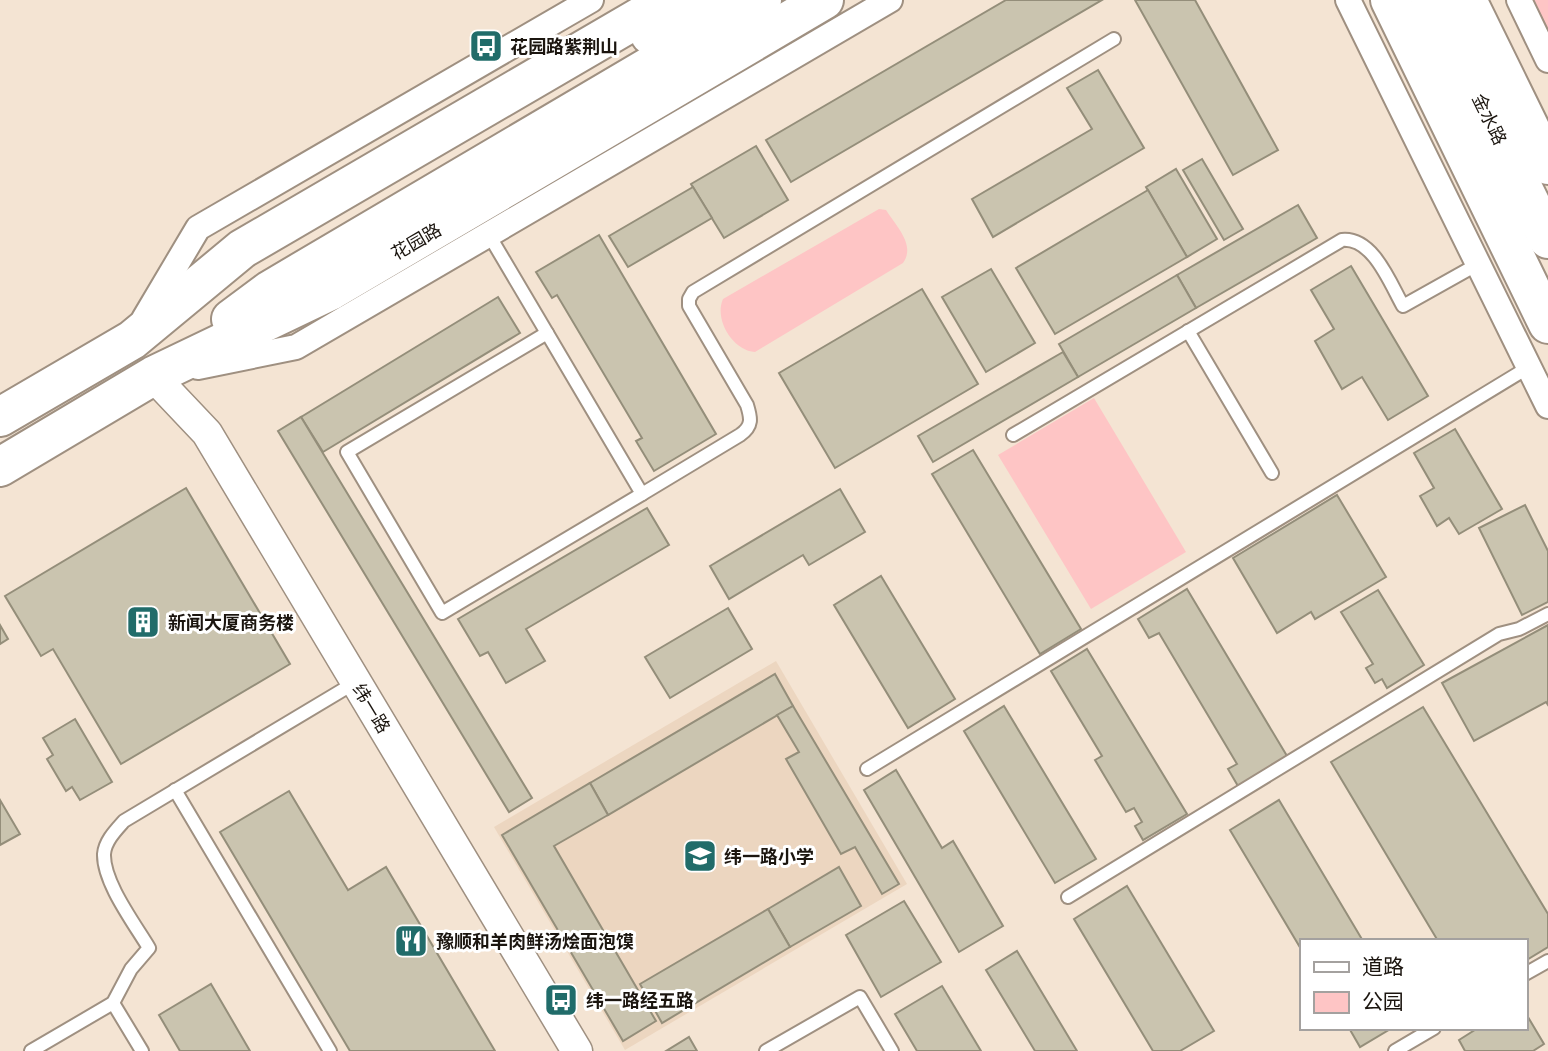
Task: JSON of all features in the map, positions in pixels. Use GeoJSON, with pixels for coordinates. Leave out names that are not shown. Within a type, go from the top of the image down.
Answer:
{"type":"FeatureCollection","features":[{"type":"Feature","properties":{"kind":"main road"},"geometry":{"type":"LineString","coordinates":[[132,340],[242,249],[669,0]]}},
{"type":"Feature","properties":{"kind":"main road"},"geometry":{"type":"LineString","coordinates":[[0,417],[132,340],[257,274],[708,0]]}},
{"type":"Feature","properties":{"kind":"main road"},"geometry":{"type":"LineString","coordinates":[[152,376],[270,290],[762,0]]}},
{"type":"Feature","properties":{"kind":"main road","name":"花园路"},"geometry":{"type":"LineString","coordinates":[[0,467],[152,376],[332,290],[824,0]]}},
{"type":"Feature","properties":{"kind":"main road"},"geometry":{"type":"LineString","coordinates":[[1390,0],[1548,324]]}},
{"type":"Feature","properties":{"kind":"main road","name":"金水路"},"geometry":{"type":"LineString","coordinates":[[1430,0],[1548,239]]}},
{"type":"Feature","properties":{"kind":"main road","name":"金水路"},"geometry":{"type":"LineString","coordinates":[[1467,0],[1548,164]]}},
{"type":"Feature","properties":{"kind":"main road"},"geometry":{"type":"LineString","coordinates":[[1484,0],[1548,130]]}},
{"type":"Feature","properties":{"kind":"street"},"geometry":{"type":"LineString","coordinates":[[132,340],[198,228],[591,0]]}},
{"type":"Feature","properties":{"kind":"street"},"geometry":{"type":"LineString","coordinates":[[152,376],[296,347],[890,0]]}},
{"type":"Feature","properties":{"kind":"street"},"geometry":{"type":"LineString","coordinates":[[1348,0],[1548,406]]}},
{"type":"Feature","properties":{"kind":"street"},"geometry":{"type":"LineString","coordinates":[[1519,0],[1548,60]]}},
{"type":"Feature","properties":{"kind":"street","name":"纬一路"},"geometry":{"type":"LineString","coordinates":[[152,376],[207,433],[577,1051]]}},
{"type":"Feature","properties":{"kind":"lane"},"geometry":{"type":"LineString","coordinates":[[547,333],[347,452],[442,613],[748,430],[751,418],[747,405],[689,306],[693,292],[1114,39]]}},
{"type":"Feature","properties":{"kind":"lane"},"geometry":{"type":"LineString","coordinates":[[489,235],[642,494]]}},
{"type":"Feature","properties":{"kind":"lane"},"geometry":{"type":"LineString","coordinates":[[1013,435],[1342,240],[1353,239],[1369,249],[1404,306],[1478,264]]}},
{"type":"Feature","properties":{"kind":"lane"},"geometry":{"type":"LineString","coordinates":[[1188,331],[1272,473]]}},
{"type":"Feature","properties":{"kind":"lane"},"geometry":{"type":"LineString","coordinates":[[867,769],[1529,367]]}},
{"type":"Feature","properties":{"kind":"lane"},"geometry":{"type":"LineString","coordinates":[[1068,897],[1499,634],[1518,629],[1548,614]]}},
{"type":"Feature","properties":{"kind":"lane"},"geometry":{"type":"LineString","coordinates":[[31,1051],[113,1003],[131,969],[149,948],[107,876],[104,852],[111,836],[124,821],[356,682]]}},
{"type":"Feature","properties":{"kind":"lane"},"geometry":{"type":"LineString","coordinates":[[175,790],[330,1051]]}},
{"type":"Feature","properties":{"kind":"lane"},"geometry":{"type":"LineString","coordinates":[[1527,973],[1548,961]]}},
{"type":"Feature","properties":{"kind":"lane"},"geometry":{"type":"LineString","coordinates":[[766,1051],[860,996],[892,1051]]}},
{"type":"Feature","properties":{"kind":"lane"},"geometry":{"type":"LineString","coordinates":[[113,1003],[142,1051]]}},
{"type":"Feature","properties":{"kind":"lane"},"geometry":{"type":"LineString","coordinates":[[1395,1051],[1431,1030]]}},
{"type":"Feature","properties":{"kind":"shaded area","name":"纬一路小学"},"geometry":{"type":"Polygon","coordinates":[[[776,661],[907,884],[625,1050],[494,827],[776,661]]]}},
{"type":"Feature","properties":{"kind":"green space"},"geometry":{"type":"Polygon","coordinates":[[[1530,0],[1548,0],[1548,36],[1530,0]]]}},
{"type":"Feature","properties":{"kind":"green space"},"geometry":{"type":"Polygon","coordinates":[[[879,209],[886,210],[903,236],[907,249],[903,263],[755,352],[732,340],[721,315],[723,299],[879,209]]]}},
{"type":"Feature","properties":{"kind":"green space"},"geometry":{"type":"Polygon","coordinates":[[[1094,398],[1186,552],[1091,609],[998,455],[1094,398]]]}},
{"type":"Feature","properties":{"kind":"building"},"geometry":{"type":"Polygon","coordinates":[[[1006,0],[1102,0],[791,182],[766,140],[1006,0]]]}},
{"type":"Feature","properties":{"kind":"building"},"geometry":{"type":"Polygon","coordinates":[[[1135,0],[1195,0],[1278,150],[1233,175],[1135,0]]]}},
{"type":"Feature","properties":{"kind":"building"},"geometry":{"type":"Polygon","coordinates":[[[1098,70],[1144,148],[993,237],[972,199],[1092,129],[1067,88],[1098,70]]]}},
{"type":"Feature","properties":{"kind":"building"},"geometry":{"type":"Polygon","coordinates":[[[756,146],[788,200],[724,238],[691,184],[756,146]]]}},
{"type":"Feature","properties":{"kind":"building"},"geometry":{"type":"Polygon","coordinates":[[[1202,159],[1243,229],[1224,240],[1183,170],[1202,159]]]}},
{"type":"Feature","properties":{"kind":"building"},"geometry":{"type":"Polygon","coordinates":[[[1176,169],[1217,239],[1187,257],[1146,187],[1176,169]]]}},
{"type":"Feature","properties":{"kind":"building"},"geometry":{"type":"Polygon","coordinates":[[[693,187],[712,218],[628,267],[609,236],[693,187]]]}},
{"type":"Feature","properties":{"kind":"building"},"geometry":{"type":"Polygon","coordinates":[[[1148,190],[1187,257],[1055,334],[1016,268],[1148,190]]]}},
{"type":"Feature","properties":{"kind":"building"},"geometry":{"type":"Polygon","coordinates":[[[1298,205],[1317,238],[1196,308],[1177,275],[1298,205]]]}},
{"type":"Feature","properties":{"kind":"building"},"geometry":{"type":"Polygon","coordinates":[[[599,235],[716,434],[654,471],[636,441],[642,438],[557,295],[552,298],[536,272],[599,235]]]}},
{"type":"Feature","properties":{"kind":"building"},"geometry":{"type":"Polygon","coordinates":[[[1351,266],[1428,396],[1388,420],[1362,377],[1342,389],[1315,341],[1334,329],[1311,290],[1351,266]]]}},
{"type":"Feature","properties":{"kind":"building"},"geometry":{"type":"Polygon","coordinates":[[[991,269],[1035,343],[986,372],[942,297],[991,269]]]}},
{"type":"Feature","properties":{"kind":"building"},"geometry":{"type":"Polygon","coordinates":[[[1177,275],[1196,308],[1078,377],[1059,344],[1177,275]]]}},
{"type":"Feature","properties":{"kind":"building"},"geometry":{"type":"Polygon","coordinates":[[[922,289],[978,384],[835,468],[779,373],[922,289]]]}},
{"type":"Feature","properties":{"kind":"building"},"geometry":{"type":"Polygon","coordinates":[[[498,297],[520,333],[323,452],[301,417],[498,297]]]}},
{"type":"Feature","properties":{"kind":"building"},"geometry":{"type":"Polygon","coordinates":[[[1063,352],[1078,377],[933,462],[918,436],[1063,352]]]}},
{"type":"Feature","properties":{"kind":"building"},"geometry":{"type":"Polygon","coordinates":[[[301,417],[532,798],[509,812],[278,431],[301,417]]]}},
{"type":"Feature","properties":{"kind":"building"},"geometry":{"type":"Polygon","coordinates":[[[1455,429],[1502,509],[1459,534],[1449,518],[1437,526],[1420,496],[1434,488],[1414,453],[1455,429]]]}},
{"type":"Feature","properties":{"kind":"building"},"geometry":{"type":"Polygon","coordinates":[[[973,450],[1081,629],[1040,654],[932,474],[973,450]]]}},
{"type":"Feature","properties":{"kind":"building","name":"新闻大厦商务楼"},"geometry":{"type":"Polygon","coordinates":[[[186,488],[290,664],[121,764],[53,649],[41,656],[5,596],[186,488]]]}},
{"type":"Feature","properties":{"kind":"building"},"geometry":{"type":"Polygon","coordinates":[[[840,489],[865,532],[809,565],[803,555],[729,599],[710,566],[840,489]]]}},
{"type":"Feature","properties":{"kind":"building"},"geometry":{"type":"Polygon","coordinates":[[[1337,495],[1386,577],[1315,619],[1311,612],[1277,633],[1233,558],[1337,495]]]}},
{"type":"Feature","properties":{"kind":"building"},"geometry":{"type":"Polygon","coordinates":[[[1525,505],[1548,551],[1548,602],[1522,615],[1479,528],[1525,505]]]}},
{"type":"Feature","properties":{"kind":"building"},"geometry":{"type":"Polygon","coordinates":[[[647,508],[669,545],[526,629],[545,661],[506,683],[488,652],[480,656],[458,619],[647,508]]]}},
{"type":"Feature","properties":{"kind":"building"},"geometry":{"type":"Polygon","coordinates":[[[881,576],[955,699],[908,728],[834,605],[881,576]]]}},
{"type":"Feature","properties":{"kind":"building"},"geometry":{"type":"Polygon","coordinates":[[[1187,589],[1287,756],[1238,786],[1228,769],[1237,764],[1159,633],[1149,638],[1138,619],[1187,589]]]}},
{"type":"Feature","properties":{"kind":"building"},"geometry":{"type":"Polygon","coordinates":[[[1378,590],[1424,665],[1387,688],[1382,679],[1375,683],[1366,668],[1373,664],[1341,612],[1378,590]]]}},
{"type":"Feature","properties":{"kind":"building"},"geometry":{"type":"Polygon","coordinates":[[[728,608],[752,649],[670,698],[645,657],[728,608]]]}},
{"type":"Feature","properties":{"kind":"building"},"geometry":{"type":"Polygon","coordinates":[[[0,625],[8,639],[0,644],[0,625]]]}},
{"type":"Feature","properties":{"kind":"building"},"geometry":{"type":"Polygon","coordinates":[[[1548,625],[1548,705],[1546,702],[1474,741],[1442,683],[1548,625]]]}},
{"type":"Feature","properties":{"kind":"building"},"geometry":{"type":"Polygon","coordinates":[[[1087,649],[1187,814],[1143,840],[1135,826],[1142,822],[1134,808],[1126,812],[1095,760],[1102,756],[1051,671],[1087,649]]]}},
{"type":"Feature","properties":{"kind":"building"},"geometry":{"type":"Polygon","coordinates":[[[775,674],[793,706],[608,815],[590,783],[775,674]]]}},
{"type":"Feature","properties":{"kind":"building"},"geometry":{"type":"Polygon","coordinates":[[[793,706],[899,884],[882,894],[855,847],[841,854],[786,759],[799,752],[777,715],[793,706]]]}},
{"type":"Feature","properties":{"kind":"building"},"geometry":{"type":"Polygon","coordinates":[[[1004,706],[1096,859],[1055,883],[964,731],[1004,706]]]}},
{"type":"Feature","properties":{"kind":"building"},"geometry":{"type":"Polygon","coordinates":[[[1423,707],[1548,914],[1548,947],[1527,960],[1527,939],[1437,939],[1331,762],[1423,707]]]}},
{"type":"Feature","properties":{"kind":"building"},"geometry":{"type":"Polygon","coordinates":[[[75,719],[112,782],[80,800],[72,787],[66,791],[47,759],[53,755],[43,738],[75,719]]]}},
{"type":"Feature","properties":{"kind":"building"},"geometry":{"type":"Polygon","coordinates":[[[896,770],[942,848],[953,841],[1003,926],[959,952],[864,790],[896,770]]]}},
{"type":"Feature","properties":{"kind":"building"},"geometry":{"type":"Polygon","coordinates":[[[590,783],[608,815],[554,846],[656,1021],[623,1041],[502,835],[590,783]]]}},
{"type":"Feature","properties":{"kind":"building"},"geometry":{"type":"Polygon","coordinates":[[[289,791],[348,890],[386,867],[495,1051],[350,1051],[220,832],[289,791]]]}},
{"type":"Feature","properties":{"kind":"building"},"geometry":{"type":"Polygon","coordinates":[[[0,800],[20,834],[0,845],[0,800]]]}},
{"type":"Feature","properties":{"kind":"building"},"geometry":{"type":"Polygon","coordinates":[[[1279,800],[1362,939],[1300,939],[1300,947],[1230,830],[1279,800]]]}},
{"type":"Feature","properties":{"kind":"building"},"geometry":{"type":"Polygon","coordinates":[[[839,867],[861,906],[790,947],[768,909],[839,867]]]}},
{"type":"Feature","properties":{"kind":"building"},"geometry":{"type":"Polygon","coordinates":[[[1127,886],[1214,1031],[1180,1051],[1153,1051],[1074,919],[1127,886]]]}},
{"type":"Feature","properties":{"kind":"building"},"geometry":{"type":"Polygon","coordinates":[[[904,901],[941,962],[881,997],[846,935],[904,901]]]}},
{"type":"Feature","properties":{"kind":"building"},"geometry":{"type":"Polygon","coordinates":[[[768,909],[790,947],[662,1023],[640,984],[768,909]]]}},
{"type":"Feature","properties":{"kind":"building"},"geometry":{"type":"Polygon","coordinates":[[[1017,951],[1077,1051],[1035,1051],[986,970],[1017,951]]]}},
{"type":"Feature","properties":{"kind":"building"},"geometry":{"type":"Polygon","coordinates":[[[211,984],[250,1051],[180,1051],[159,1015],[211,984]]]}},
{"type":"Feature","properties":{"kind":"building"},"geometry":{"type":"Polygon","coordinates":[[[942,986],[981,1051],[917,1051],[895,1014],[942,986]]]}},
{"type":"Feature","properties":{"kind":"building"},"geometry":{"type":"Polygon","coordinates":[[[1527,1015],[1544,1044],[1533,1051],[1465,1051],[1459,1040],[1475,1030],[1527,1030],[1527,1015]]]}},
{"type":"Feature","properties":{"kind":"building"},"geometry":{"type":"Polygon","coordinates":[[[1350,1030],[1389,1030],[1360,1047],[1350,1030]]]}},
{"type":"Feature","properties":{"kind":"building"},"geometry":{"type":"Polygon","coordinates":[[[689,1037],[697,1051],[666,1051],[689,1037]]]}},
{"type":"Feature","properties":{"kind":"place","name":"花园路紫荆山"},"geometry":{"type":"Point","coordinates":[486,46]}},
{"type":"Feature","properties":{"kind":"place","name":"新闻大厦商务楼"},"geometry":{"type":"Point","coordinates":[143,622]}},
{"type":"Feature","properties":{"kind":"place","name":"纬一路小学"},"geometry":{"type":"Point","coordinates":[700,856]}},
{"type":"Feature","properties":{"kind":"place","name":"豫顺和羊肉鲜汤烩面泡馍"},"geometry":{"type":"Point","coordinates":[411,941]}},
{"type":"Feature","properties":{"kind":"place","name":"纬一路经五路"},"geometry":{"type":"Point","coordinates":[561,1000]}}]}
